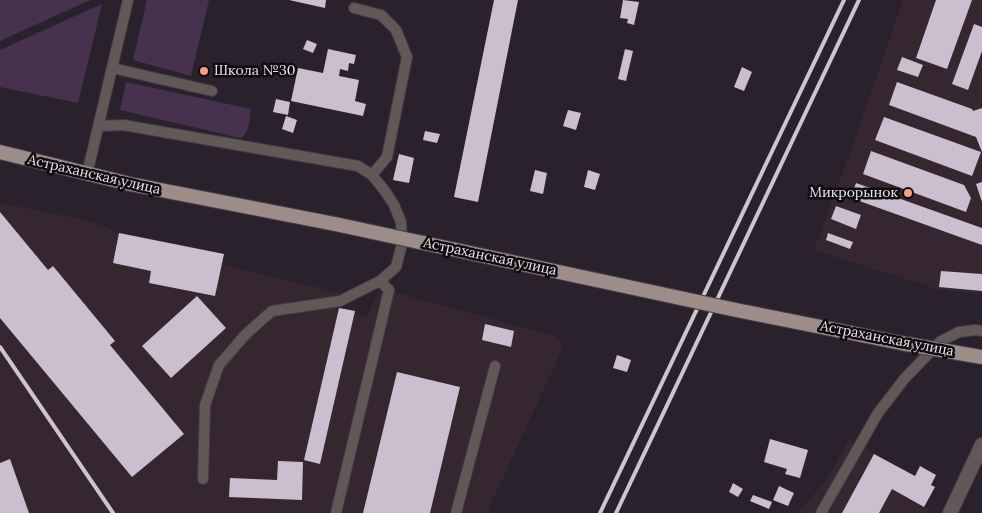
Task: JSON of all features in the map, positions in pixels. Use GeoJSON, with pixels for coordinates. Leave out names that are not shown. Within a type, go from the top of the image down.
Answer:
{"type":"FeatureCollection","features":[{"type":"Feature","properties":{"kind":"main road","name":"Астраханская улица"},"geometry":{"type":"LineString","coordinates":[[0,152],[130,184],[335,224],[755,314],[982,357]]}},
{"type":"Feature","properties":{"kind":"street"},"geometry":{"type":"LineString","coordinates":[[950,513],[982,445]]}},
{"type":"Feature","properties":{"kind":"lane"},"geometry":{"type":"LineString","coordinates":[[87,174],[128,0]]}},
{"type":"Feature","properties":{"kind":"lane"},"geometry":{"type":"LineString","coordinates":[[354,8],[380,15],[396,30],[408,57],[387,157],[372,175]]}},
{"type":"Feature","properties":{"kind":"lane"},"geometry":{"type":"LineString","coordinates":[[112,68],[212,91]]}},
{"type":"Feature","properties":{"kind":"lane"},"geometry":{"type":"LineString","coordinates":[[99,126],[123,124],[358,166],[372,175],[394,205],[401,222],[402,244],[396,267],[380,281],[340,301],[272,311],[246,334],[219,365],[205,405],[203,479]]}},
{"type":"Feature","properties":{"kind":"lane"},"geometry":{"type":"LineString","coordinates":[[336,513],[389,290],[380,281]]}},
{"type":"Feature","properties":{"kind":"lane"},"geometry":{"type":"LineString","coordinates":[[821,513],[878,413],[905,378],[942,341],[959,332],[982,331]]}},
{"type":"Feature","properties":{"kind":"lane"},"geometry":{"type":"LineString","coordinates":[[456,513],[495,366]]}},
{"type":"Feature","properties":{"kind":"shaded area"},"geometry":{"type":"Polygon","coordinates":[[[0,0],[90,0],[0,41],[0,0]]]}},
{"type":"Feature","properties":{"kind":"shaded area"},"geometry":{"type":"Polygon","coordinates":[[[147,0],[209,0],[191,76],[133,60],[147,0]]]}},
{"type":"Feature","properties":{"kind":"shaded area","name":"Микрорынок"},"geometry":{"type":"Polygon","coordinates":[[[903,0],[982,0],[982,294],[937,289],[814,250],[903,0]]]}},
{"type":"Feature","properties":{"kind":"shaded area"},"geometry":{"type":"Polygon","coordinates":[[[102,4],[78,103],[0,87],[0,50],[102,4]]]}},
{"type":"Feature","properties":{"kind":"shaded area"},"geometry":{"type":"Polygon","coordinates":[[[126,82],[251,109],[246,133],[240,138],[120,110],[126,82]]]}},
{"type":"Feature","properties":{"kind":"shaded area"},"geometry":{"type":"Polygon","coordinates":[[[0,203],[91,221],[119,233],[224,254],[222,264],[340,293],[339,308],[367,316],[380,288],[557,337],[563,347],[488,511],[492,513],[0,513],[0,203]]]}},
{"type":"Feature","properties":{"kind":"shaded area"},"geometry":{"type":"Polygon","coordinates":[[[849,440],[915,476],[920,466],[936,475],[931,484],[935,487],[925,506],[930,510],[929,513],[798,513],[826,480],[849,440]]]}},
{"type":"Feature","properties":{"kind":"building"},"geometry":{"type":"Polygon","coordinates":[[[289,0],[326,0],[325,8],[289,0]]]}},
{"type":"Feature","properties":{"kind":"building"},"geometry":{"type":"Polygon","coordinates":[[[494,0],[518,0],[478,202],[454,197],[494,0]]]}},
{"type":"Feature","properties":{"kind":"building"},"geometry":{"type":"Polygon","coordinates":[[[623,0],[639,2],[634,25],[627,23],[628,19],[620,18],[623,0]]]}},
{"type":"Feature","properties":{"kind":"building"},"geometry":{"type":"Polygon","coordinates":[[[936,0],[972,0],[947,69],[916,58],[936,0]]]}},
{"type":"Feature","properties":{"kind":"building"},"geometry":{"type":"Polygon","coordinates":[[[974,24],[982,27],[982,51],[968,90],[952,84],[974,24]]]}},
{"type":"Feature","properties":{"kind":"building"},"geometry":{"type":"Polygon","coordinates":[[[307,40],[317,44],[313,53],[303,49],[307,40]]]}},
{"type":"Feature","properties":{"kind":"building"},"geometry":{"type":"Polygon","coordinates":[[[328,49],[356,55],[354,64],[349,63],[348,71],[340,69],[339,76],[359,80],[355,101],[366,104],[363,116],[291,101],[298,68],[323,73],[328,49]]]}},
{"type":"Feature","properties":{"kind":"building"},"geometry":{"type":"Polygon","coordinates":[[[625,49],[633,51],[626,81],[618,79],[625,49]]]}},
{"type":"Feature","properties":{"kind":"building"},"geometry":{"type":"Polygon","coordinates":[[[902,57],[923,65],[918,77],[897,70],[902,57]]]}},
{"type":"Feature","properties":{"kind":"building"},"geometry":{"type":"Polygon","coordinates":[[[742,67],[752,72],[744,91],[734,87],[742,67]]]}},
{"type":"Feature","properties":{"kind":"building"},"geometry":{"type":"Polygon","coordinates":[[[897,82],[972,109],[973,111],[982,108],[982,152],[976,137],[889,105],[897,82]]]}},
{"type":"Feature","properties":{"kind":"building"},"geometry":{"type":"Polygon","coordinates":[[[276,99],[290,102],[288,115],[273,112],[276,99]]]}},
{"type":"Feature","properties":{"kind":"building"},"geometry":{"type":"Polygon","coordinates":[[[568,110],[581,113],[576,130],[563,126],[568,110]]]}},
{"type":"Feature","properties":{"kind":"building"},"geometry":{"type":"Polygon","coordinates":[[[286,116],[297,120],[293,133],[282,129],[286,116]]]}},
{"type":"Feature","properties":{"kind":"building"},"geometry":{"type":"Polygon","coordinates":[[[884,117],[981,152],[972,176],[875,140],[884,117]]]}},
{"type":"Feature","properties":{"kind":"building"},"geometry":{"type":"Polygon","coordinates":[[[425,131],[440,134],[437,143],[423,140],[425,131]]]}},
{"type":"Feature","properties":{"kind":"building"},"geometry":{"type":"Polygon","coordinates":[[[871,151],[964,185],[971,198],[966,212],[863,174],[871,151]]]}},
{"type":"Feature","properties":{"kind":"building"},"geometry":{"type":"Polygon","coordinates":[[[399,154],[414,158],[409,183],[393,180],[399,154]]]}},
{"type":"Feature","properties":{"kind":"building"},"geometry":{"type":"Polygon","coordinates":[[[535,170],[547,173],[543,194],[530,191],[535,170]]]}},
{"type":"Feature","properties":{"kind":"building"},"geometry":{"type":"Polygon","coordinates":[[[588,170],[600,174],[595,190],[584,187],[588,170]]]}},
{"type":"Feature","properties":{"kind":"building"},"geometry":{"type":"Polygon","coordinates":[[[982,182],[982,202],[976,184],[982,182]]]}},
{"type":"Feature","properties":{"kind":"building"},"geometry":{"type":"Polygon","coordinates":[[[856,183],[982,228],[982,245],[851,198],[856,183]]]}},
{"type":"Feature","properties":{"kind":"building"},"geometry":{"type":"Polygon","coordinates":[[[836,206],[861,215],[856,229],[831,219],[836,206]]]}},
{"type":"Feature","properties":{"kind":"building"},"geometry":{"type":"Polygon","coordinates":[[[0,212],[48,270],[53,266],[115,341],[110,345],[184,434],[132,477],[0,318],[0,212]]]}},
{"type":"Feature","properties":{"kind":"building"},"geometry":{"type":"Polygon","coordinates":[[[119,233],[224,254],[215,296],[149,283],[151,271],[113,263],[119,233]]]}},
{"type":"Feature","properties":{"kind":"building"},"geometry":{"type":"Polygon","coordinates":[[[828,233],[853,242],[850,249],[826,240],[828,233]]]}},
{"type":"Feature","properties":{"kind":"building"},"geometry":{"type":"Polygon","coordinates":[[[941,271],[982,274],[982,291],[939,287],[941,271]]]}},
{"type":"Feature","properties":{"kind":"building"},"geometry":{"type":"Polygon","coordinates":[[[197,296],[226,328],[171,378],[142,346],[197,296]]]}},
{"type":"Feature","properties":{"kind":"building"},"geometry":{"type":"Polygon","coordinates":[[[339,308],[355,311],[320,464],[304,460],[339,308]]]}},
{"type":"Feature","properties":{"kind":"building"},"geometry":{"type":"Polygon","coordinates":[[[485,324],[514,331],[511,347],[482,340],[485,324]]]}},
{"type":"Feature","properties":{"kind":"building"},"geometry":{"type":"Polygon","coordinates":[[[617,355],[631,360],[627,372],[613,368],[617,355]]]}},
{"type":"Feature","properties":{"kind":"building"},"geometry":{"type":"Polygon","coordinates":[[[397,372],[460,387],[430,513],[363,513],[397,372]]]}},
{"type":"Feature","properties":{"kind":"building"},"geometry":{"type":"Polygon","coordinates":[[[770,439],[808,450],[800,478],[785,474],[787,469],[764,462],[770,439]]]}},
{"type":"Feature","properties":{"kind":"building"},"geometry":{"type":"Polygon","coordinates":[[[874,454],[915,476],[920,466],[936,475],[931,485],[935,487],[924,507],[892,489],[879,513],[842,513],[874,454]]]}},
{"type":"Feature","properties":{"kind":"building"},"geometry":{"type":"Polygon","coordinates":[[[10,459],[29,513],[0,513],[0,463],[10,459]]]}},
{"type":"Feature","properties":{"kind":"building"},"geometry":{"type":"Polygon","coordinates":[[[278,461],[303,462],[302,500],[229,497],[230,478],[277,480],[278,461]]]}},
{"type":"Feature","properties":{"kind":"building"},"geometry":{"type":"Polygon","coordinates":[[[733,483],[743,489],[738,497],[729,492],[733,483]]]}},
{"type":"Feature","properties":{"kind":"building"},"geometry":{"type":"Polygon","coordinates":[[[779,486],[794,493],[788,506],[773,500],[779,486]]]}},
{"type":"Feature","properties":{"kind":"building"},"geometry":{"type":"Polygon","coordinates":[[[753,495],[772,502],[769,509],[750,501],[753,495]]]}},
{"type":"Feature","properties":{"kind":"railway"},"geometry":{"type":"LineString","coordinates":[[600,513],[844,0]]}},
{"type":"Feature","properties":{"kind":"railway"},"geometry":{"type":"LineString","coordinates":[[616,513],[859,0]]}},
{"type":"Feature","properties":{"kind":"railway"},"geometry":{"type":"LineString","coordinates":[[0,347],[113,513]]}},
{"type":"Feature","properties":{"kind":"place","name":"Школа №30"},"geometry":{"type":"Point","coordinates":[204,71]}},
{"type":"Feature","properties":{"kind":"place","name":"Микрорынок"},"geometry":{"type":"Point","coordinates":[908,193]}}]}
